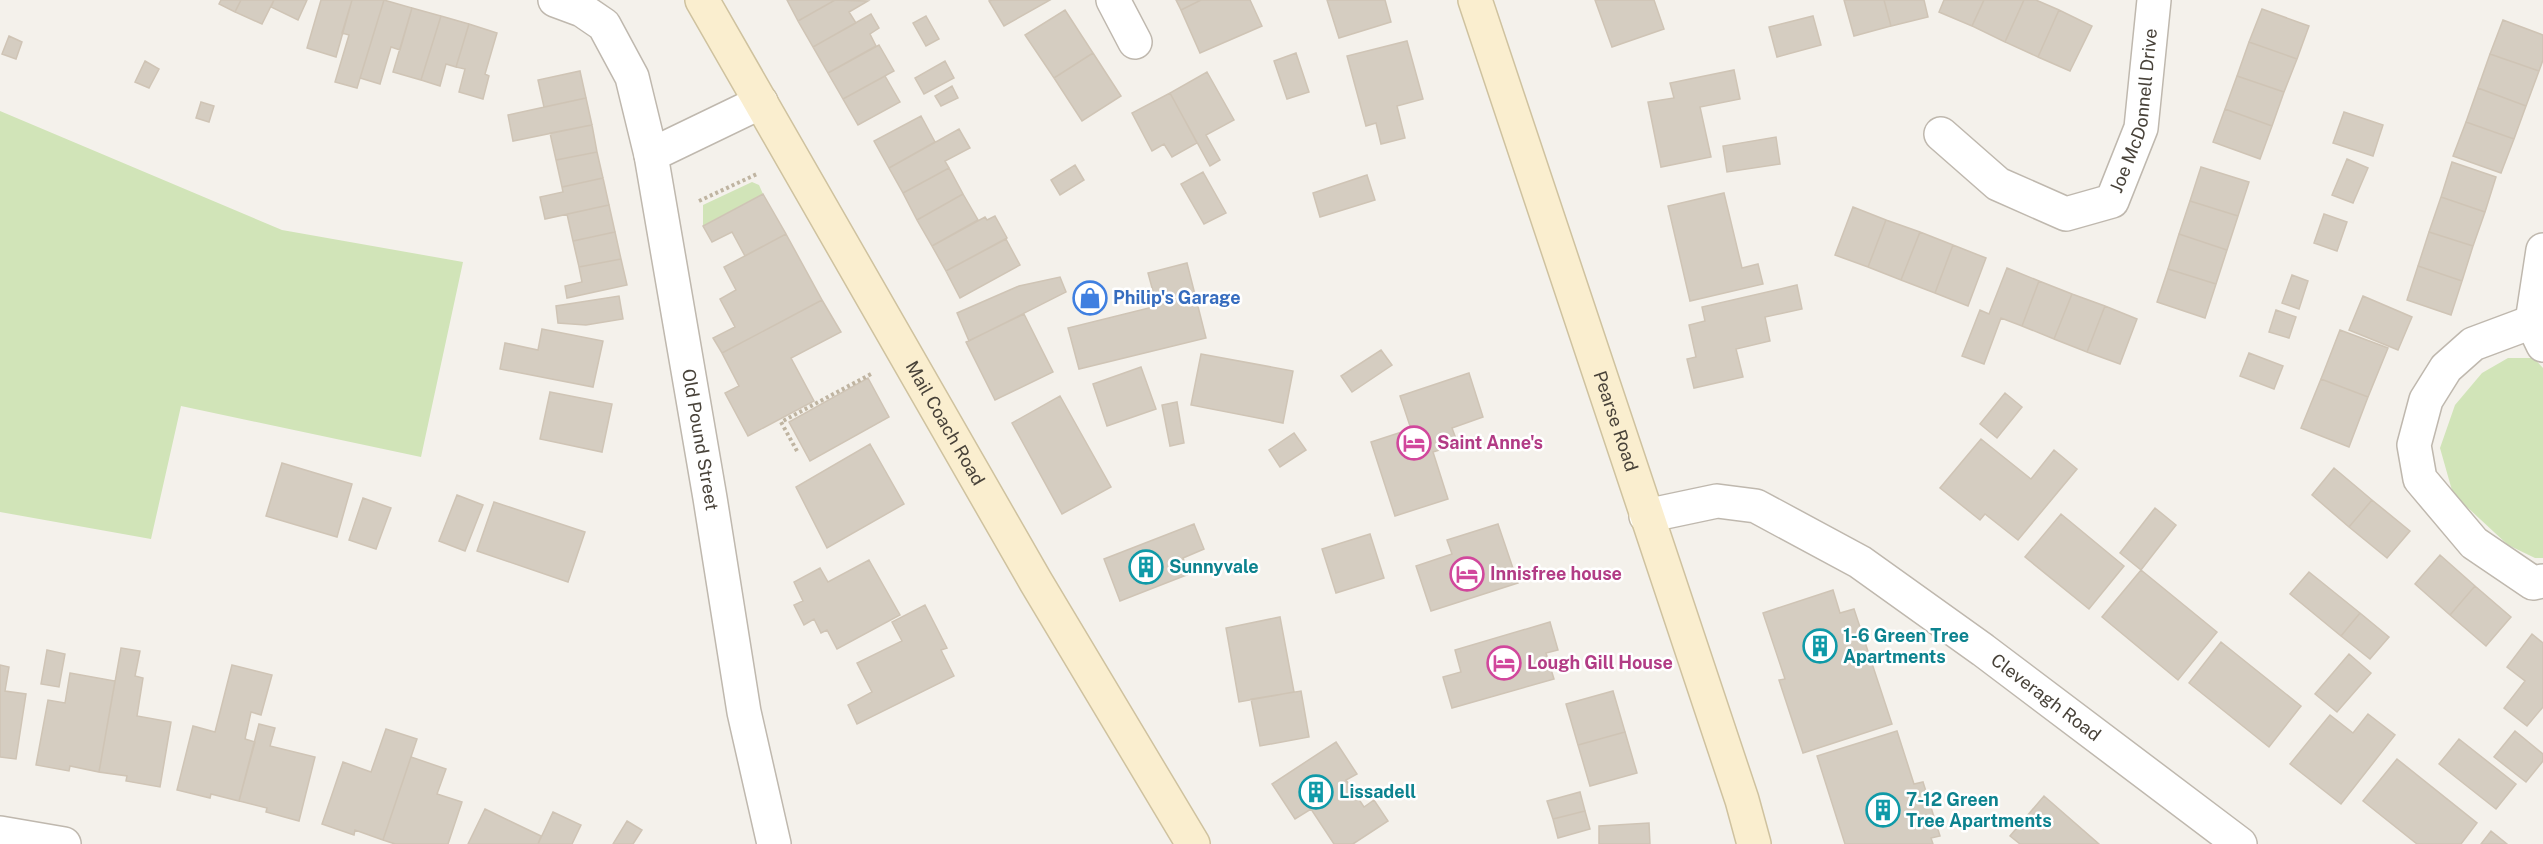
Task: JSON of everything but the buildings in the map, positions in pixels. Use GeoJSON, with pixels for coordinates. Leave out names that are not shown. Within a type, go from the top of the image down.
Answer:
{"type":"FeatureCollection","features":[{"type":"Feature","properties":{"kind":"main road","name":"Mail Coach Road"},"geometry":{"type":"LineString","coordinates":[[702,0],[1036,582],[1193,844]]}},
{"type":"Feature","properties":{"kind":"main road","name":"Pearse Road"},"geometry":{"type":"LineString","coordinates":[[1475,0],[1742,800],[1754,844]]}},
{"type":"Feature","properties":{"kind":"street","name":"Old Pound Street"},"geometry":{"type":"LineString","coordinates":[[555,0],[582,10],[604,25],[632,77],[651,155],[711,498],[744,712],[774,844]]}},
{"type":"Feature","properties":{"kind":"street"},"geometry":{"type":"LineString","coordinates":[[1113,0],[1135,42]]}},
{"type":"Feature","properties":{"kind":"street","name":"Joe McDonnell Drive"},"geometry":{"type":"LineString","coordinates":[[1941,134],[1998,184],[2066,214],[2112,201],[2141,128],[2154,0]]}},
{"type":"Feature","properties":{"kind":"street"},"geometry":{"type":"LineString","coordinates":[[651,155],[761,102]]}},
{"type":"Feature","properties":{"kind":"street"},"geometry":{"type":"LineString","coordinates":[[2543,250],[2538,333],[2473,344],[2446,368],[2426,400],[2414,445],[2420,479],[2474,543],[2533,583],[2543,581]]}},
{"type":"Feature","properties":{"kind":"street","name":"Cleveragh Road"},"geometry":{"type":"LineString","coordinates":[[1646,516],[1717,501],[1755,506],[1860,562],[1983,650],[2240,844]]}},
{"type":"Feature","properties":{"kind":"street"},"geometry":{"type":"LineString","coordinates":[[0,833],[64,844]]}},
{"type":"Feature","properties":{"kind":"path"},"geometry":{"type":"LineString","coordinates":[[699,201],[757,174]]}},
{"type":"Feature","properties":{"kind":"path"},"geometry":{"type":"LineString","coordinates":[[797,451],[781,422],[874,373]]}},
{"type":"Feature","properties":{"kind":"green space"},"geometry":{"type":"Polygon","coordinates":[[[0,111],[282,230],[463,262],[421,457],[181,406],[151,539],[0,512],[0,111]]]}},
{"type":"Feature","properties":{"kind":"green space"},"geometry":{"type":"Polygon","coordinates":[[[752,182],[759,185],[763,194],[703,226],[703,205],[752,182]]]}},
{"type":"Feature","properties":{"kind":"green space"},"geometry":{"type":"Polygon","coordinates":[[[2508,358],[2534,358],[2543,368],[2543,558],[2535,558],[2508,545],[2453,494],[2440,448],[2455,405],[2482,373],[2508,358]]]}},
{"type":"Feature","properties":{"kind":"place","name":"Philip's Garage"},"geometry":{"type":"Point","coordinates":[1090,298]}},
{"type":"Feature","properties":{"kind":"place","name":"Saint Anne's"},"geometry":{"type":"Point","coordinates":[1414,443]}},
{"type":"Feature","properties":{"kind":"place","name":"Sunnyvale"},"geometry":{"type":"Point","coordinates":[1146,567]}},
{"type":"Feature","properties":{"kind":"place","name":"Innisfree house"},"geometry":{"type":"Point","coordinates":[1467,574]}},
{"type":"Feature","properties":{"kind":"place","name":"1-6 Green Tree Apartments"},"geometry":{"type":"Point","coordinates":[1820,646]}},
{"type":"Feature","properties":{"kind":"place","name":"Lough Gill House"},"geometry":{"type":"Point","coordinates":[1504,663]}},
{"type":"Feature","properties":{"kind":"place","name":"Lissadell"},"geometry":{"type":"Point","coordinates":[1316,792]}},
{"type":"Feature","properties":{"kind":"place","name":"7-12 Green Tree Apartments"},"geometry":{"type":"Point","coordinates":[1883,810]}}]}
